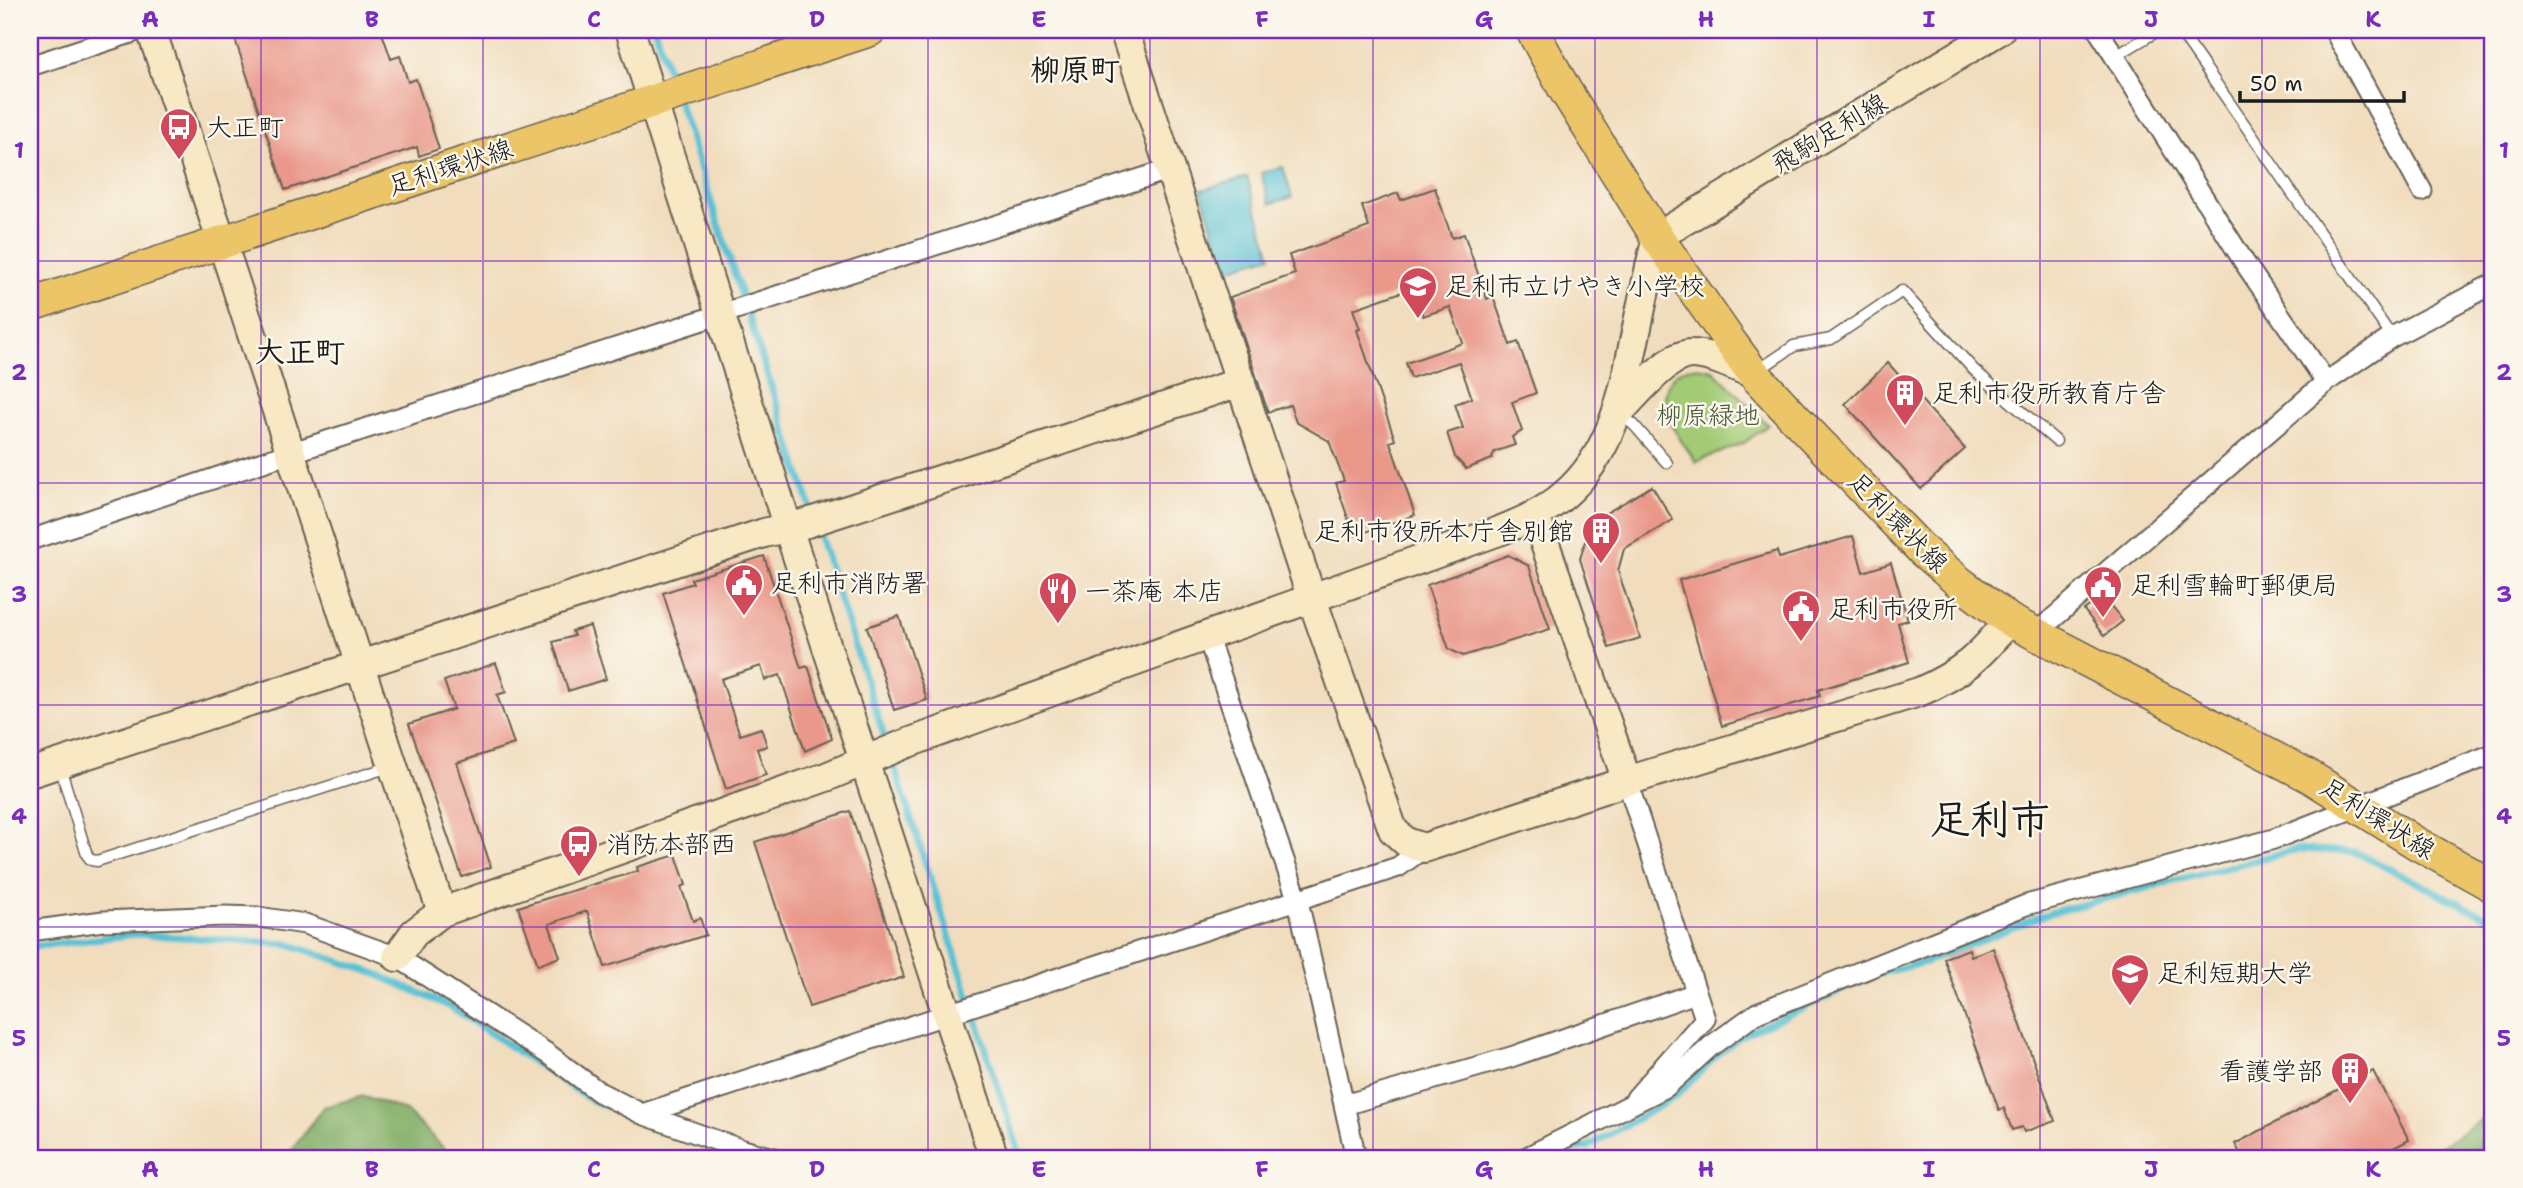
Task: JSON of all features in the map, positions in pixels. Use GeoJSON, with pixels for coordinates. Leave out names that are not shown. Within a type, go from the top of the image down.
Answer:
{"type":"FeatureCollection","features":[{"type":"Feature","properties":{"kind":"main road","name":"足利環状線"},"geometry":{"type":"LineString","coordinates":[[30,305],[654,101],[834,35],[870,30]]}},
{"type":"Feature","properties":{"kind":"main road","name":"足利環状線"},"geometry":{"type":"LineString","coordinates":[[1532,30],[1565,90],[1657,237],[1754,374],[1902,532],[1959,582],[2022,627],[2309,776],[2416,844],[2493,886]]}},
{"type":"Feature","properties":{"kind":"street"},"geometry":{"type":"LineString","coordinates":[[30,66],[140,30]]}},
{"type":"Feature","properties":{"kind":"street"},"geometry":{"type":"LineString","coordinates":[[151,30],[224,242],[290,453],[442,912]]}},
{"type":"Feature","properties":{"kind":"street"},"geometry":{"type":"LineString","coordinates":[[631,30],[788,528],[995,1158]]}},
{"type":"Feature","properties":{"kind":"street"},"geometry":{"type":"LineString","coordinates":[[1124,30],[1312,599],[1393,830],[1406,842],[1424,848]]}},
{"type":"Feature","properties":{"kind":"street","name":"飛駒足利線"},"geometry":{"type":"LineString","coordinates":[[1657,237],[2000,30]]}},
{"type":"Feature","properties":{"kind":"street"},"geometry":{"type":"LineString","coordinates":[[2098,30],[2246,265],[2326,382]]}},
{"type":"Feature","properties":{"kind":"street"},"geometry":{"type":"LineString","coordinates":[[2334,30],[2422,191]]}},
{"type":"Feature","properties":{"kind":"street"},"geometry":{"type":"LineString","coordinates":[[30,540],[290,453],[1171,169]]}},
{"type":"Feature","properties":{"kind":"street"},"geometry":{"type":"LineString","coordinates":[[397,957],[414,933],[442,912],[826,776],[1207,635],[1499,531],[1535,515],[1564,496],[1588,470],[1612,430],[1657,237]]}},
{"type":"Feature","properties":{"kind":"street"},"geometry":{"type":"LineString","coordinates":[[642,1114],[1398,867],[1424,848],[1627,781],[1919,692],[1948,679],[1990,645],[2022,627],[2326,382],[2392,337],[2493,284]]}},
{"type":"Feature","properties":{"kind":"street"},"geometry":{"type":"LineString","coordinates":[[1618,413],[1655,375],[1682,355],[1702,356],[1754,374]]}},
{"type":"Feature","properties":{"kind":"street"},"geometry":{"type":"LineString","coordinates":[[30,773],[764,533],[788,528],[1241,382]]}},
{"type":"Feature","properties":{"kind":"street"},"geometry":{"type":"LineString","coordinates":[[1535,515],[1627,781],[1705,1019],[1629,1106]]}},
{"type":"Feature","properties":{"kind":"street"},"geometry":{"type":"LineString","coordinates":[[1207,635],[1298,901],[1356,1158]]}},
{"type":"Feature","properties":{"kind":"street"},"geometry":{"type":"LineString","coordinates":[[1525,1158],[1667,1087],[1711,1046],[1757,1013],[2026,905],[2274,839],[2493,754]]}},
{"type":"Feature","properties":{"kind":"street"},"geometry":{"type":"LineString","coordinates":[[30,931],[103,921],[225,916],[305,925],[397,957],[537,1047],[598,1092],[642,1114],[743,1150],[774,1158]]}},
{"type":"Feature","properties":{"kind":"street"},"geometry":{"type":"LineString","coordinates":[[1344,1105],[1511,1057],[1696,993]]}},
{"type":"Feature","properties":{"kind":"lane"},"geometry":{"type":"LineString","coordinates":[[2114,57],[2159,30]]}},
{"type":"Feature","properties":{"kind":"lane"},"geometry":{"type":"LineString","coordinates":[[2179,30],[2392,337]]}},
{"type":"Feature","properties":{"kind":"lane"},"geometry":{"type":"LineString","coordinates":[[1754,374],[1794,346],[1831,339],[1902,291],[1974,370],[2056,441]]}},
{"type":"Feature","properties":{"kind":"lane"},"geometry":{"type":"LineString","coordinates":[[1618,413],[1634,425],[1667,463]]}},
{"type":"Feature","properties":{"kind":"lane"},"geometry":{"type":"LineString","coordinates":[[58,763],[87,855],[91,860],[392,766]]}},
{"type":"Feature","properties":{"kind":"green space","name":"柳原緑地"},"geometry":{"type":"Polygon","coordinates":[[[1686,368],[1713,370],[1768,425],[1744,443],[1696,462],[1672,427],[1665,398],[1667,387],[1675,374],[1686,368]]]}},
{"type":"Feature","properties":{"kind":"green space"},"geometry":{"type":"Polygon","coordinates":[[[364,1096],[406,1111],[454,1158],[289,1158],[323,1107],[364,1096]]]}},
{"type":"Feature","properties":{"kind":"green space"},"geometry":{"type":"Polygon","coordinates":[[[2493,1111],[2493,1158],[2416,1158],[2453,1139],[2493,1111]]]}},
{"type":"Feature","properties":{"kind":"water"},"geometry":{"type":"Polygon","coordinates":[[[1283,167],[1292,197],[1270,204],[1261,173],[1283,167]]]}},
{"type":"Feature","properties":{"kind":"water"},"geometry":{"type":"Polygon","coordinates":[[[1247,177],[1271,256],[1225,270],[1201,190],[1247,177]]]}},
{"type":"Feature","properties":{"kind":"building"},"geometry":{"type":"Polygon","coordinates":[[[232,30],[381,30],[391,59],[400,56],[408,82],[416,79],[439,149],[419,156],[417,147],[285,190],[232,30]]]}},
{"type":"Feature","properties":{"kind":"building"},"geometry":{"type":"Polygon","coordinates":[[[1435,188],[1452,238],[1464,234],[1487,299],[1493,296],[1510,345],[1518,342],[1536,393],[1512,402],[1522,431],[1512,437],[1515,445],[1494,452],[1492,459],[1466,469],[1455,457],[1447,433],[1463,428],[1455,404],[1472,398],[1459,362],[1411,378],[1406,363],[1463,343],[1450,307],[1423,316],[1413,288],[1353,309],[1360,329],[1357,330],[1395,440],[1390,442],[1415,515],[1354,536],[1336,483],[1344,481],[1329,441],[1296,422],[1290,405],[1268,412],[1230,297],[1295,274],[1289,255],[1369,227],[1362,206],[1398,193],[1401,200],[1435,188]]]}},
{"type":"Feature","properties":{"kind":"building","name":"足利市役所教育庁舎"},"geometry":{"type":"Polygon","coordinates":[[[1888,363],[1965,449],[1921,489],[1845,404],[1888,363]]]}},
{"type":"Feature","properties":{"kind":"building","name":"足利市役所本庁舎別館"},"geometry":{"type":"Polygon","coordinates":[[[1652,486],[1673,520],[1624,549],[1618,571],[1640,638],[1609,648],[1580,559],[1591,522],[1652,486]]]}},
{"type":"Feature","properties":{"kind":"building","name":"足利市役所"},"geometry":{"type":"Polygon","coordinates":[[[1853,536],[1863,572],[1891,563],[1908,620],[1898,623],[1909,662],[1818,690],[1820,696],[1722,726],[1679,580],[1777,551],[1779,558],[1853,536]]]}},
{"type":"Feature","properties":{"kind":"building"},"geometry":{"type":"Polygon","coordinates":[[[1508,555],[1529,566],[1550,629],[1463,656],[1449,649],[1427,585],[1508,555]]]}},
{"type":"Feature","properties":{"kind":"building"},"geometry":{"type":"Polygon","coordinates":[[[764,556],[801,668],[808,666],[832,739],[805,751],[780,675],[765,680],[761,666],[721,679],[740,735],[761,728],[767,746],[757,749],[766,775],[726,789],[663,593],[693,583],[691,579],[764,556]]]}},
{"type":"Feature","properties":{"kind":"building","name":"足利雪輪町郵便局"},"geometry":{"type":"Polygon","coordinates":[[[2103,596],[2123,621],[2104,636],[2084,610],[2103,596]]]}},
{"type":"Feature","properties":{"kind":"building"},"geometry":{"type":"Polygon","coordinates":[[[899,616],[927,700],[894,710],[867,627],[899,616]]]}},
{"type":"Feature","properties":{"kind":"building"},"geometry":{"type":"Polygon","coordinates":[[[590,626],[606,679],[568,691],[553,642],[574,636],[572,631],[590,626]]]}},
{"type":"Feature","properties":{"kind":"building"},"geometry":{"type":"Polygon","coordinates":[[[496,663],[506,692],[497,695],[514,744],[457,763],[491,867],[462,877],[409,724],[454,709],[444,681],[496,663]]]}},
{"type":"Feature","properties":{"kind":"building"},"geometry":{"type":"Polygon","coordinates":[[[850,811],[904,977],[809,1007],[755,842],[850,811]]]}},
{"type":"Feature","properties":{"kind":"building"},"geometry":{"type":"Polygon","coordinates":[[[676,855],[686,885],[681,887],[693,921],[700,918],[706,935],[605,967],[587,911],[549,924],[560,957],[538,965],[518,907],[638,871],[637,867],[676,855]]]}},
{"type":"Feature","properties":{"kind":"building"},"geometry":{"type":"Polygon","coordinates":[[[1993,948],[2055,1121],[2024,1132],[2022,1127],[2012,1130],[2004,1108],[1999,1110],[1944,958],[1969,949],[1971,956],[1993,948]]]}},
{"type":"Feature","properties":{"kind":"building","name":"看護学部"},"geometry":{"type":"Polygon","coordinates":[[[2373,1071],[2409,1140],[2374,1158],[2243,1158],[2235,1144],[2373,1071]]]}},
{"type":"Feature","properties":{"kind":"waterway"},"geometry":{"type":"LineString","coordinates":[[655,30],[673,86]]}},
{"type":"Feature","properties":{"kind":"waterway"},"geometry":{"type":"LineString","coordinates":[[678,100],[813,515]]}},
{"type":"Feature","properties":{"kind":"waterway"},"geometry":{"type":"LineString","coordinates":[[816,526],[887,745]]}},
{"type":"Feature","properties":{"kind":"waterway"},"geometry":{"type":"LineString","coordinates":[[891,756],[1021,1158]]}},
{"type":"Feature","properties":{"kind":"waterway"},"geometry":{"type":"LineString","coordinates":[[1551,1158],[1569,1149],[1587,1147],[1675,1097],[1719,1053],[1742,1035],[1877,974],[1926,962],[2049,913],[2298,849],[2355,852],[2493,920]]}},
{"type":"Feature","properties":{"kind":"waterway"},"geometry":{"type":"LineString","coordinates":[[30,947],[136,934],[288,944],[374,973],[451,1007],[591,1100],[609,1107]]}},
{"type":"Feature","properties":{"kind":"place","name":"大正町"},"geometry":{"type":"Point","coordinates":[179,161]}},
{"type":"Feature","properties":{"kind":"place","name":"足利市立けやき小学校"},"geometry":{"type":"Point","coordinates":[1418,320]}},
{"type":"Feature","properties":{"kind":"place","name":"足利市役所教育庁舎"},"geometry":{"type":"Point","coordinates":[1905,427]}},
{"type":"Feature","properties":{"kind":"place","name":"足利市役所本庁舎別館"},"geometry":{"type":"Point","coordinates":[1601,565]}},
{"type":"Feature","properties":{"kind":"place","name":"足利市消防署"},"geometry":{"type":"Point","coordinates":[744,617]}},
{"type":"Feature","properties":{"kind":"place","name":"足利雪輪町郵便局"},"geometry":{"type":"Point","coordinates":[2103,619]}},
{"type":"Feature","properties":{"kind":"place","name":"一茶庵 本店"},"geometry":{"type":"Point","coordinates":[1058,625]}},
{"type":"Feature","properties":{"kind":"place","name":"足利市役所"},"geometry":{"type":"Point","coordinates":[1801,643]}},
{"type":"Feature","properties":{"kind":"place","name":"消防本部西"},"geometry":{"type":"Point","coordinates":[579,878]}},
{"type":"Feature","properties":{"kind":"place","name":"足利短期大学"},"geometry":{"type":"Point","coordinates":[2130,1007]}},
{"type":"Feature","properties":{"kind":"place","name":"看護学部"},"geometry":{"type":"Point","coordinates":[2350,1105]}},
{"type":"Feature","properties":{"kind":"district","name":"柳原町"},"geometry":{"type":"Point","coordinates":[1075,70]}},
{"type":"Feature","properties":{"kind":"district","name":"大正町"},"geometry":{"type":"Point","coordinates":[300,352]}},
{"type":"Feature","properties":{"kind":"district","name":"足利市"},"geometry":{"type":"Point","coordinates":[1990,819]}}]}
